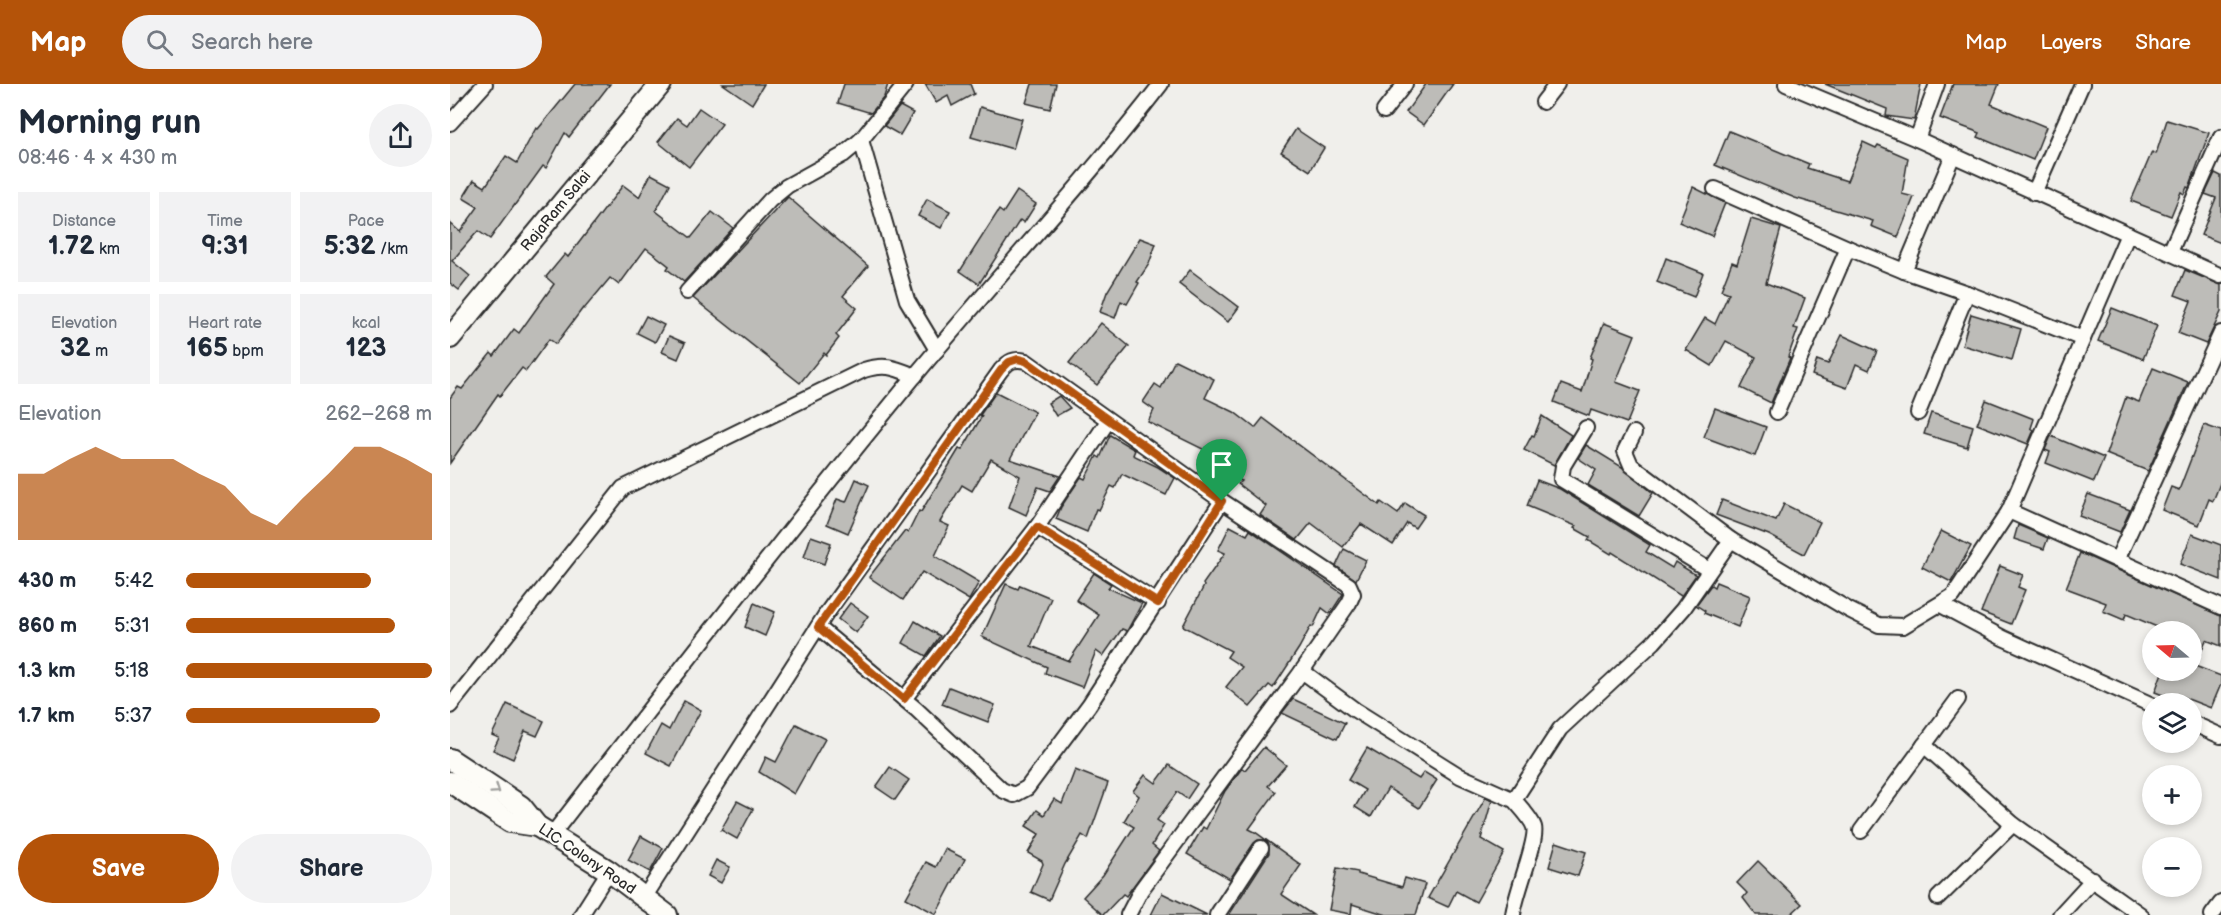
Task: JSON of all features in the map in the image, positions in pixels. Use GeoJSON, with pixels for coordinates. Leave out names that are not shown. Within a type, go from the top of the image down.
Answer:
{"type":"FeatureCollection","features":[{"type":"Feature","properties":{"kind":"main road","name":"RajaRam Salai"},"geometry":{"type":"LineString","coordinates":[[450,338],[661,84]]}},
{"type":"Feature","properties":{"kind":"main road","name":"LIC Colony Road"},"geometry":{"type":"LineString","coordinates":[[450,759],[521,806],[544,831],[609,871],[667,915]]}},
{"type":"Feature","properties":{"kind":"main road"},"geometry":{"type":"LineString","coordinates":[[450,782],[510,822],[544,831]]}},
{"type":"Feature","properties":{"kind":"street"},"geometry":{"type":"LineString","coordinates":[[450,123],[485,84]]}},
{"type":"Feature","properties":{"kind":"street"},"geometry":{"type":"LineString","coordinates":[[687,292],[770,200],[787,186],[843,154],[861,140],[906,84]]}},
{"type":"Feature","properties":{"kind":"street"},"geometry":{"type":"LineString","coordinates":[[544,831],[915,376],[1128,127],[1161,84]]}},
{"type":"Feature","properties":{"kind":"street"},"geometry":{"type":"LineString","coordinates":[[1384,111],[1405,84]]}},
{"type":"Feature","properties":{"kind":"street"},"geometry":{"type":"LineString","coordinates":[[1543,102],[1557,84]]}},
{"type":"Feature","properties":{"kind":"street"},"geometry":{"type":"LineString","coordinates":[[1786,84],[1953,155],[2221,276]]}},
{"type":"Feature","properties":{"kind":"street"},"geometry":{"type":"LineString","coordinates":[[1917,140],[1937,84]]}},
{"type":"Feature","properties":{"kind":"street"},"geometry":{"type":"LineString","coordinates":[[2034,193],[2082,84]]}},
{"type":"Feature","properties":{"kind":"street"},"geometry":{"type":"LineString","coordinates":[[2170,252],[2221,137]]}},
{"type":"Feature","properties":{"kind":"street"},"geometry":{"type":"LineString","coordinates":[[861,140],[907,300],[937,350]]}},
{"type":"Feature","properties":{"kind":"street"},"geometry":{"type":"LineString","coordinates":[[1904,271],[1953,155]]}},
{"type":"Feature","properties":{"kind":"street"},"geometry":{"type":"LineString","coordinates":[[1715,189],[1904,271],[1967,293],[2083,339]]}},
{"type":"Feature","properties":{"kind":"street"},"geometry":{"type":"LineString","coordinates":[[1634,434],[1625,451],[1630,465],[1731,540],[1849,610],[1879,625],[1903,626],[1953,596],[2009,511],[2128,234]]}},
{"type":"Feature","properties":{"kind":"street"},"geometry":{"type":"LineString","coordinates":[[1777,412],[1848,248]]}},
{"type":"Feature","properties":{"kind":"street"},"geometry":{"type":"LineString","coordinates":[[1918,413],[1967,293]]}},
{"type":"Feature","properties":{"kind":"street"},"geometry":{"type":"LineString","coordinates":[[2117,560],[2221,333]]}},
{"type":"Feature","properties":{"kind":"street"},"geometry":{"type":"LineString","coordinates":[[645,898],[818,627],[1001,370],[1009,362],[1018,359],[1026,361],[1222,501],[1349,585],[1353,594],[1302,671],[1141,890],[1128,915]]}},
{"type":"Feature","properties":{"kind":"street"},"geometry":{"type":"LineString","coordinates":[[450,706],[623,488],[864,370],[879,365],[915,376]]}},
{"type":"Feature","properties":{"kind":"street"},"geometry":{"type":"LineString","coordinates":[[904,699],[1037,527],[1108,421]]}},
{"type":"Feature","properties":{"kind":"street"},"geometry":{"type":"LineString","coordinates":[[1586,428],[1563,466],[1561,480],[1709,570]]}},
{"type":"Feature","properties":{"kind":"street"},"geometry":{"type":"LineString","coordinates":[[818,627],[904,699],[1002,790],[1014,795],[1027,788],[1089,705],[1158,603],[1222,501]]}},
{"type":"Feature","properties":{"kind":"street"},"geometry":{"type":"LineString","coordinates":[[2009,511],[2221,607]]}},
{"type":"Feature","properties":{"kind":"street"},"geometry":{"type":"LineString","coordinates":[[1037,527],[1158,603]]}},
{"type":"Feature","properties":{"kind":"street"},"geometry":{"type":"LineString","coordinates":[[1514,800],[1560,729],[1654,642],[1683,609],[1731,540]]}},
{"type":"Feature","properties":{"kind":"street"},"geometry":{"type":"LineString","coordinates":[[1941,605],[2003,638],[2142,701]]}},
{"type":"Feature","properties":{"kind":"street"},"geometry":{"type":"LineString","coordinates":[[1302,671],[1355,710],[1460,776],[1514,800],[1534,827],[1533,846],[1523,871],[1513,915]]}},
{"type":"Feature","properties":{"kind":"street"},"geometry":{"type":"LineString","coordinates":[[1861,831],[1958,699]]}},
{"type":"Feature","properties":{"kind":"street"},"geometry":{"type":"LineString","coordinates":[[2202,727],[2221,736]]}},
{"type":"Feature","properties":{"kind":"street"},"geometry":{"type":"LineString","coordinates":[[1924,745],[2013,824],[2141,915]]}},
{"type":"Feature","properties":{"kind":"street"},"geometry":{"type":"LineString","coordinates":[[1938,898],[2013,824]]}},
{"type":"Feature","properties":{"kind":"street"},"geometry":{"type":"LineString","coordinates":[[1217,915],[1261,848]]}},
{"type":"Feature","properties":{"kind":"street"},"geometry":{"type":"LineString","coordinates":[[582,915],[609,871]]}},
{"type":"Feature","properties":{"kind":"street"},"geometry":{"type":"LineString","coordinates":[[2060,915],[2092,879]]}},
{"type":"Feature","properties":{"kind":"street"},"geometry":{"type":"LineString","coordinates":[[2212,915],[2221,903]]}},
{"type":"Feature","properties":{"kind":"building"},"geometry":{"type":"Polygon","coordinates":[[[575,84],[610,84],[569,137],[565,133],[546,168],[543,166],[490,239],[478,231],[452,261],[470,276],[459,290],[450,283],[450,223],[460,232],[478,207],[463,198],[474,180],[485,187],[506,156],[517,163],[536,128],[538,129],[575,84]]]}},
{"type":"Feature","properties":{"kind":"building"},"geometry":{"type":"Polygon","coordinates":[[[723,84],[764,84],[752,104],[723,84]]]}},
{"type":"Feature","properties":{"kind":"building"},"geometry":{"type":"Polygon","coordinates":[[[844,84],[888,84],[884,97],[871,113],[838,103],[844,84]]]}},
{"type":"Feature","properties":{"kind":"building"},"geometry":{"type":"Polygon","coordinates":[[[925,84],[970,84],[974,94],[952,106],[948,96],[936,103],[925,84]]]}},
{"type":"Feature","properties":{"kind":"building"},"geometry":{"type":"Polygon","coordinates":[[[1032,84],[1056,84],[1050,109],[1026,103],[1032,84]]]}},
{"type":"Feature","properties":{"kind":"building"},"geometry":{"type":"Polygon","coordinates":[[[1426,84],[1453,84],[1424,125],[1406,112],[1426,84]]]}},
{"type":"Feature","properties":{"kind":"building"},"geometry":{"type":"Polygon","coordinates":[[[1825,84],[1921,84],[1914,120],[1886,116],[1887,109],[1825,84]]]}},
{"type":"Feature","properties":{"kind":"building"},"geometry":{"type":"Polygon","coordinates":[[[1953,84],[1999,84],[1991,104],[2046,127],[2033,160],[1978,137],[1980,133],[1940,118],[1953,84]]]}},
{"type":"Feature","properties":{"kind":"building"},"geometry":{"type":"Polygon","coordinates":[[[900,106],[913,113],[900,135],[884,126],[900,106]]]}},
{"type":"Feature","properties":{"kind":"building"},"geometry":{"type":"Polygon","coordinates":[[[980,107],[1022,119],[1013,149],[971,137],[980,107]]]}},
{"type":"Feature","properties":{"kind":"building"},"geometry":{"type":"Polygon","coordinates":[[[699,108],[722,124],[689,167],[658,142],[677,118],[687,125],[699,108]]]}},
{"type":"Feature","properties":{"kind":"building"},"geometry":{"type":"Polygon","coordinates":[[[2167,120],[2209,133],[2189,188],[2187,187],[2184,194],[2181,192],[2171,216],[2131,201],[2152,152],[2156,154],[2167,120]]]}},
{"type":"Feature","properties":{"kind":"building"},"geometry":{"type":"Polygon","coordinates":[[[1296,129],[1324,148],[1310,171],[1281,152],[1296,129]]]}},
{"type":"Feature","properties":{"kind":"building"},"geometry":{"type":"Polygon","coordinates":[[[1729,131],[1809,164],[1807,168],[1847,181],[1863,142],[1876,148],[1878,145],[1908,158],[1902,194],[1914,197],[1898,237],[1871,226],[1873,221],[1795,198],[1715,165],[1729,131]]]}},
{"type":"Feature","properties":{"kind":"building"},"geometry":{"type":"Polygon","coordinates":[[[2215,173],[2221,176],[2221,243],[2201,235],[2216,198],[2205,194],[2215,173]]]}},
{"type":"Feature","properties":{"kind":"building"},"geometry":{"type":"Polygon","coordinates":[[[651,174],[670,184],[656,211],[691,238],[712,212],[733,228],[684,282],[667,269],[669,266],[646,248],[619,285],[610,278],[583,308],[556,344],[549,339],[526,371],[522,368],[500,396],[498,394],[450,463],[450,398],[458,387],[462,389],[491,353],[494,356],[514,329],[519,333],[554,284],[546,277],[565,254],[568,257],[623,185],[639,197],[651,174]]]}},
{"type":"Feature","properties":{"kind":"building"},"geometry":{"type":"Polygon","coordinates":[[[1693,187],[1725,203],[1712,236],[1679,222],[1693,187]]]}},
{"type":"Feature","properties":{"kind":"building"},"geometry":{"type":"Polygon","coordinates":[[[1017,191],[1036,204],[1024,223],[1020,220],[979,284],[960,271],[999,210],[1003,213],[1017,191]]]}},
{"type":"Feature","properties":{"kind":"building"},"geometry":{"type":"Polygon","coordinates":[[[788,197],[868,266],[843,296],[857,308],[836,335],[839,338],[800,383],[693,298],[788,197]]]}},
{"type":"Feature","properties":{"kind":"building"},"geometry":{"type":"Polygon","coordinates":[[[927,199],[950,211],[941,228],[918,216],[927,199]]]}},
{"type":"Feature","properties":{"kind":"building"},"geometry":{"type":"Polygon","coordinates":[[[1751,219],[1781,228],[1766,283],[1805,298],[1794,328],[1798,329],[1788,357],[1790,358],[1771,403],[1741,388],[1756,357],[1726,341],[1712,366],[1686,350],[1705,318],[1715,324],[1729,293],[1721,290],[1732,262],[1737,264],[1751,219]]]}},
{"type":"Feature","properties":{"kind":"building"},"geometry":{"type":"Polygon","coordinates":[[[1140,238],[1156,244],[1149,264],[1137,282],[1139,283],[1127,304],[1121,301],[1115,318],[1100,312],[1107,292],[1140,238]]]}},
{"type":"Feature","properties":{"kind":"building"},"geometry":{"type":"Polygon","coordinates":[[[1666,258],[1703,273],[1694,297],[1657,282],[1666,258]]]}},
{"type":"Feature","properties":{"kind":"building"},"geometry":{"type":"Polygon","coordinates":[[[1190,270],[1239,307],[1228,322],[1179,284],[1190,270]]]}},
{"type":"Feature","properties":{"kind":"building"},"geometry":{"type":"Polygon","coordinates":[[[2185,270],[2221,285],[2221,312],[2206,344],[2178,333],[2191,301],[2175,295],[2185,270]]]}},
{"type":"Feature","properties":{"kind":"building"},"geometry":{"type":"Polygon","coordinates":[[[2112,308],[2157,326],[2143,359],[2098,341],[2112,308]]]}},
{"type":"Feature","properties":{"kind":"building"},"geometry":{"type":"Polygon","coordinates":[[[1971,314],[2021,329],[2012,360],[1962,345],[1971,314]]]}},
{"type":"Feature","properties":{"kind":"building"},"geometry":{"type":"Polygon","coordinates":[[[646,316],[664,325],[655,342],[637,333],[646,316]]]}},
{"type":"Feature","properties":{"kind":"building"},"geometry":{"type":"Polygon","coordinates":[[[1101,323],[1129,346],[1097,385],[1069,363],[1101,323]]]}},
{"type":"Feature","properties":{"kind":"building"},"geometry":{"type":"Polygon","coordinates":[[[1604,323],[1635,335],[1616,382],[1640,391],[1627,423],[1591,410],[1589,416],[1554,402],[1561,384],[1582,392],[1592,359],[1590,358],[1604,323]]]}},
{"type":"Feature","properties":{"kind":"building"},"geometry":{"type":"Polygon","coordinates":[[[1842,335],[1877,351],[1869,370],[1856,364],[1847,388],[1812,375],[1817,360],[1828,364],[1842,335]]]}},
{"type":"Feature","properties":{"kind":"building"},"geometry":{"type":"Polygon","coordinates":[[[669,336],[685,343],[678,359],[662,352],[669,336]]]}},
{"type":"Feature","properties":{"kind":"building"},"geometry":{"type":"Polygon","coordinates":[[[1175,360],[1214,379],[1205,398],[1234,412],[1255,428],[1263,418],[1379,505],[1381,502],[1398,514],[1405,503],[1424,515],[1415,528],[1407,523],[1393,545],[1361,524],[1343,547],[1311,523],[1297,540],[1260,515],[1266,506],[1238,484],[1241,481],[1205,459],[1209,452],[1148,422],[1154,410],[1143,402],[1155,384],[1161,388],[1175,360]]]}},
{"type":"Feature","properties":{"kind":"building"},"geometry":{"type":"Polygon","coordinates":[[[2153,368],[2188,382],[2148,471],[2106,454],[2126,397],[2139,402],[2153,368]]]}},
{"type":"Feature","properties":{"kind":"building"},"geometry":{"type":"Polygon","coordinates":[[[996,392],[1035,412],[1010,459],[1060,476],[1050,491],[1038,487],[1026,515],[1009,507],[1020,476],[991,459],[972,491],[962,485],[940,522],[949,526],[935,556],[979,582],[969,600],[922,572],[903,600],[869,577],[905,531],[908,533],[919,511],[921,512],[959,449],[962,450],[982,416],[980,415],[996,392]]]}},
{"type":"Feature","properties":{"kind":"building"},"geometry":{"type":"Polygon","coordinates":[[[1059,396],[1070,408],[1056,416],[1048,403],[1059,396]]]}},
{"type":"Feature","properties":{"kind":"building"},"geometry":{"type":"Polygon","coordinates":[[[1986,400],[2034,419],[2031,428],[2034,430],[2028,444],[1977,424],[1986,400]]]}},
{"type":"Feature","properties":{"kind":"building"},"geometry":{"type":"Polygon","coordinates":[[[1715,408],[1766,427],[1755,456],[1704,437],[1715,408]]]}},
{"type":"Feature","properties":{"kind":"building"},"geometry":{"type":"Polygon","coordinates":[[[1931,413],[1973,426],[1967,447],[1924,434],[1931,413]]]}},
{"type":"Feature","properties":{"kind":"building"},"geometry":{"type":"Polygon","coordinates":[[[1542,416],[1571,435],[1554,465],[1524,450],[1532,435],[1534,436],[1542,416]]]}},
{"type":"Feature","properties":{"kind":"building"},"geometry":{"type":"Polygon","coordinates":[[[2204,425],[2221,431],[2221,481],[2213,501],[2209,499],[2199,525],[2162,510],[2171,487],[2179,490],[2204,425]]]}},
{"type":"Feature","properties":{"kind":"building"},"geometry":{"type":"Polygon","coordinates":[[[1110,435],[1135,450],[1133,455],[1175,478],[1166,495],[1122,474],[1115,488],[1111,486],[1099,510],[1096,509],[1087,532],[1056,519],[1061,507],[1081,477],[1085,479],[1097,456],[1100,458],[1110,435]]]}},
{"type":"Feature","properties":{"kind":"building"},"geometry":{"type":"Polygon","coordinates":[[[2051,436],[2104,458],[2094,482],[2046,463],[2050,452],[2045,450],[2051,436]]]}},
{"type":"Feature","properties":{"kind":"building"},"geometry":{"type":"Polygon","coordinates":[[[1586,445],[1622,467],[1653,493],[1639,516],[1588,485],[1596,470],[1578,458],[1586,445]]]}},
{"type":"Feature","properties":{"kind":"building"},"geometry":{"type":"Polygon","coordinates":[[[856,479],[869,485],[848,533],[827,524],[837,499],[846,502],[856,479]]]}},
{"type":"Feature","properties":{"kind":"building"},"geometry":{"type":"Polygon","coordinates":[[[1537,480],[1560,489],[1650,545],[1646,552],[1672,568],[1675,562],[1696,575],[1681,596],[1612,552],[1611,554],[1588,540],[1590,537],[1574,528],[1576,526],[1527,506],[1537,480]]]}},
{"type":"Feature","properties":{"kind":"building"},"geometry":{"type":"Polygon","coordinates":[[[2088,494],[2130,510],[2120,532],[2079,516],[2088,494]]]}},
{"type":"Feature","properties":{"kind":"building"},"geometry":{"type":"Polygon","coordinates":[[[1722,500],[1776,521],[1784,504],[1820,522],[1804,554],[1769,535],[1716,515],[1722,500]]]}},
{"type":"Feature","properties":{"kind":"building"},"geometry":{"type":"Polygon","coordinates":[[[2018,525],[2048,538],[2044,549],[2014,539],[2018,525]]]}},
{"type":"Feature","properties":{"kind":"building"},"geometry":{"type":"Polygon","coordinates":[[[1230,526],[1247,535],[1250,530],[1343,594],[1330,614],[1322,608],[1313,627],[1311,626],[1273,688],[1269,685],[1250,707],[1226,687],[1242,667],[1227,657],[1231,651],[1183,626],[1203,584],[1225,553],[1218,550],[1230,526]]]}},
{"type":"Feature","properties":{"kind":"building"},"geometry":{"type":"Polygon","coordinates":[[[1941,531],[1971,546],[1951,582],[1922,567],[1941,531]]]}},
{"type":"Feature","properties":{"kind":"building"},"geometry":{"type":"Polygon","coordinates":[[[2192,534],[2221,545],[2221,580],[2180,564],[2192,534]]]}},
{"type":"Feature","properties":{"kind":"building"},"geometry":{"type":"Polygon","coordinates":[[[811,536],[831,543],[824,564],[804,557],[811,536]]]}},
{"type":"Feature","properties":{"kind":"building"},"geometry":{"type":"Polygon","coordinates":[[[1344,549],[1366,560],[1356,580],[1336,566],[1344,549]]]}},
{"type":"Feature","properties":{"kind":"building"},"geometry":{"type":"Polygon","coordinates":[[[2080,553],[2221,616],[2221,646],[2206,640],[2202,649],[2202,621],[2143,621],[2126,614],[2124,620],[2103,611],[2106,603],[2066,588],[2080,553]]]}},
{"type":"Feature","properties":{"kind":"building"},"geometry":{"type":"Polygon","coordinates":[[[2000,566],[2023,575],[2018,587],[2025,590],[2011,624],[1981,612],[2000,566]]]}},
{"type":"Feature","properties":{"kind":"building"},"geometry":{"type":"Polygon","coordinates":[[[1094,573],[1111,584],[1108,588],[1142,603],[1127,631],[1122,629],[1103,656],[1096,651],[1082,687],[1045,673],[1047,667],[982,637],[1006,584],[1018,589],[1020,585],[1051,598],[1031,646],[1069,661],[1099,615],[1076,600],[1094,573]]]}},
{"type":"Feature","properties":{"kind":"building"},"geometry":{"type":"Polygon","coordinates":[[[1716,582],[1750,596],[1738,627],[1704,613],[1705,611],[1696,605],[1711,585],[1714,587],[1716,582]]]}},
{"type":"Feature","properties":{"kind":"building"},"geometry":{"type":"Polygon","coordinates":[[[754,603],[775,612],[765,636],[745,627],[754,603]]]}},
{"type":"Feature","properties":{"kind":"building"},"geometry":{"type":"Polygon","coordinates":[[[850,603],[868,616],[856,633],[838,619],[850,603]]]}},
{"type":"Feature","properties":{"kind":"building"},"geometry":{"type":"Polygon","coordinates":[[[915,621],[940,636],[926,656],[903,643],[915,621]]]}},
{"type":"Feature","properties":{"kind":"building"},"geometry":{"type":"Polygon","coordinates":[[[2202,669],[2221,676],[2221,684],[2211,708],[2202,705],[2202,693],[2155,692],[2159,681],[2202,681],[2202,669]]]}},
{"type":"Feature","properties":{"kind":"building"},"geometry":{"type":"Polygon","coordinates":[[[949,687],[995,705],[988,722],[942,704],[949,687]]]}},
{"type":"Feature","properties":{"kind":"building"},"geometry":{"type":"Polygon","coordinates":[[[1293,699],[1345,723],[1337,739],[1282,713],[1293,699]]]}},
{"type":"Feature","properties":{"kind":"building"},"geometry":{"type":"Polygon","coordinates":[[[684,701],[701,710],[671,766],[646,753],[661,725],[669,730],[684,701]]]}},
{"type":"Feature","properties":{"kind":"building"},"geometry":{"type":"Polygon","coordinates":[[[507,704],[544,721],[537,736],[525,731],[513,759],[493,750],[499,738],[492,735],[507,704]]]}},
{"type":"Feature","properties":{"kind":"building"},"geometry":{"type":"Polygon","coordinates":[[[796,724],[825,739],[794,794],[759,772],[766,757],[776,762],[796,724]]]}},
{"type":"Feature","properties":{"kind":"building"},"geometry":{"type":"Polygon","coordinates":[[[1264,747],[1286,765],[1268,786],[1276,792],[1249,829],[1255,832],[1301,865],[1281,894],[1313,915],[1229,915],[1269,853],[1269,845],[1265,840],[1258,840],[1254,843],[1230,879],[1187,854],[1203,827],[1206,829],[1225,791],[1242,768],[1245,770],[1264,747]]]}},
{"type":"Feature","properties":{"kind":"building"},"geometry":{"type":"Polygon","coordinates":[[[1367,748],[1419,779],[1424,772],[1437,780],[1419,808],[1388,788],[1371,817],[1355,807],[1365,790],[1348,780],[1367,748]]]}},
{"type":"Feature","properties":{"kind":"building"},"geometry":{"type":"Polygon","coordinates":[[[1169,765],[1197,784],[1187,799],[1177,792],[1157,820],[1164,825],[1152,845],[1159,851],[1126,896],[1123,894],[1103,915],[1083,897],[1103,875],[1134,827],[1124,821],[1139,796],[1133,791],[1145,775],[1156,783],[1169,765]]]}},
{"type":"Feature","properties":{"kind":"building"},"geometry":{"type":"Polygon","coordinates":[[[890,767],[909,780],[895,800],[876,787],[890,767]]]}},
{"type":"Feature","properties":{"kind":"building"},"geometry":{"type":"Polygon","coordinates":[[[1075,770],[1108,783],[1088,839],[1082,835],[1065,864],[1049,900],[1031,892],[1043,864],[1042,861],[1028,853],[1039,834],[1026,826],[1037,810],[1044,815],[1054,799],[1062,804],[1075,770]]]}},
{"type":"Feature","properties":{"kind":"building"},"geometry":{"type":"Polygon","coordinates":[[[1486,797],[1492,800],[1481,839],[1504,852],[1476,902],[1456,891],[1448,907],[1428,898],[1486,797]]]}},
{"type":"Feature","properties":{"kind":"building"},"geometry":{"type":"Polygon","coordinates":[[[737,801],[753,809],[737,839],[721,830],[737,801]]]}},
{"type":"Feature","properties":{"kind":"building"},"geometry":{"type":"Polygon","coordinates":[[[641,836],[663,848],[650,872],[628,860],[641,836]]]}},
{"type":"Feature","properties":{"kind":"building"},"geometry":{"type":"Polygon","coordinates":[[[1556,842],[1586,852],[1578,876],[1549,867],[1556,842]]]}},
{"type":"Feature","properties":{"kind":"building"},"geometry":{"type":"Polygon","coordinates":[[[945,849],[965,859],[936,914],[906,898],[926,862],[936,867],[945,849]]]}},
{"type":"Feature","properties":{"kind":"building"},"geometry":{"type":"Polygon","coordinates":[[[716,860],[730,867],[721,883],[708,876],[716,860]]]}},
{"type":"Feature","properties":{"kind":"building"},"geometry":{"type":"Polygon","coordinates":[[[1758,861],[1802,904],[1790,915],[1756,915],[1743,898],[1747,893],[1737,883],[1758,861]]]}},
{"type":"Feature","properties":{"kind":"building"},"geometry":{"type":"Polygon","coordinates":[[[1337,868],[1358,872],[1358,874],[1402,887],[1405,878],[1425,884],[1416,915],[1387,915],[1352,904],[1351,914],[1329,910],[1337,868]]]}},
{"type":"Feature","properties":{"kind":"building"},"geometry":{"type":"Polygon","coordinates":[[[1162,893],[1207,915],[1151,915],[1162,893]]]}},
{"type":"Feature","properties":{"kind":"route"},"geometry":{"type":"LineString","coordinates":[[1018,359],[1026,361],[1222,501],[1158,603],[1037,527],[904,699],[818,627],[1001,370],[1009,362],[1018,359]]}}]}
